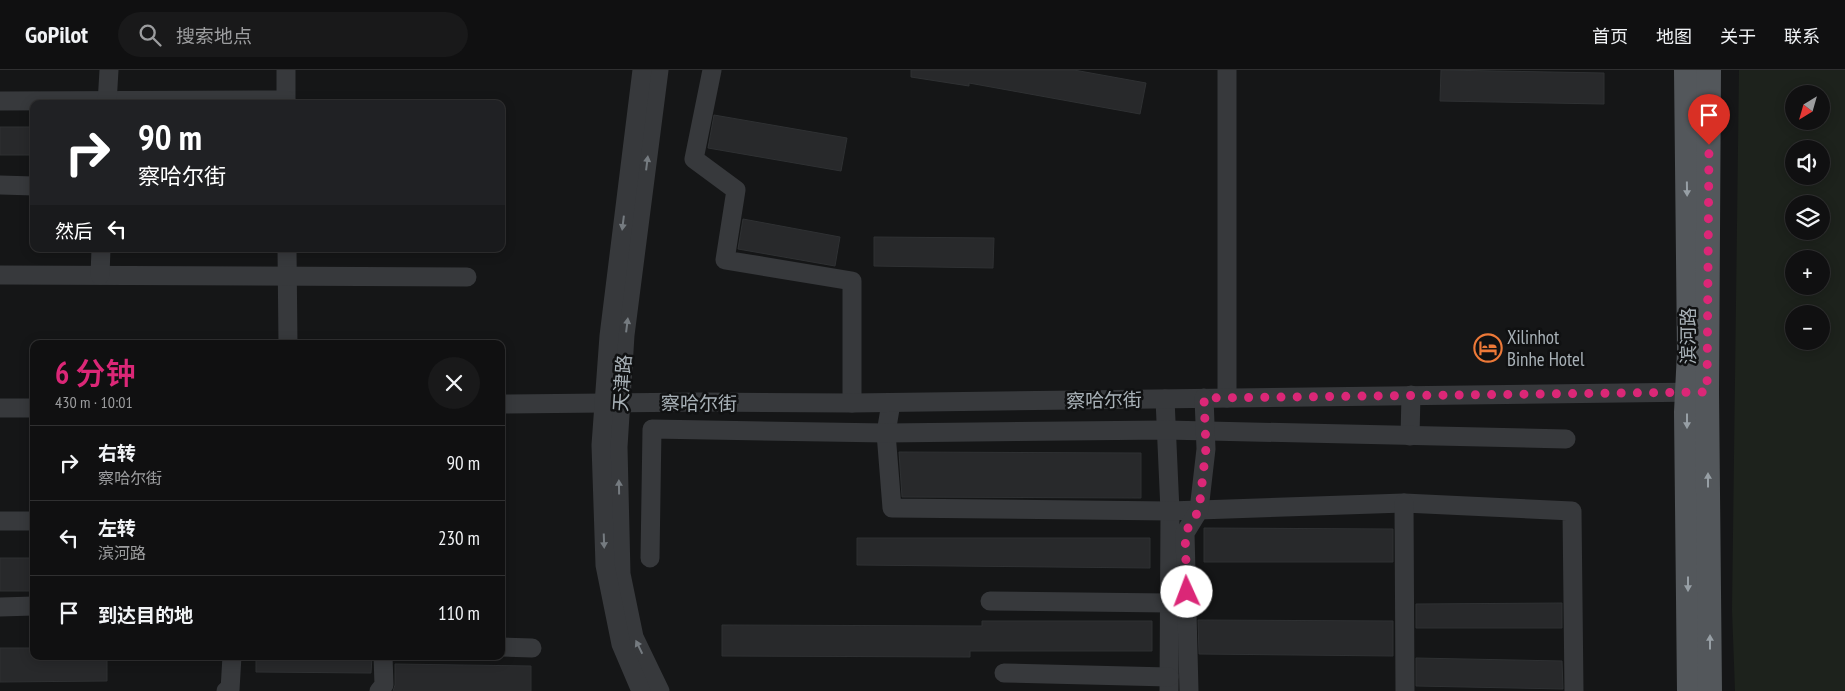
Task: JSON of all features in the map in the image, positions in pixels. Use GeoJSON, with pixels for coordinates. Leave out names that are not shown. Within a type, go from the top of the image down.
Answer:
{"type":"FeatureCollection","features":[{"type":"Feature","properties":{"kind":"main road","name":"滨河路"},"geometry":{"type":"LineString","coordinates":[[1686,70],[1689,352],[1697,392],[1710,691]]}},
{"type":"Feature","properties":{"kind":"main road","name":"滨河路"},"geometry":{"type":"LineString","coordinates":[[1689,691],[1697,392],[1709,70]]}},
{"type":"Feature","properties":{"kind":"street"},"geometry":{"type":"LineString","coordinates":[[107,100],[109,70]]}},
{"type":"Feature","properties":{"kind":"street"},"geometry":{"type":"LineString","coordinates":[[286,70],[286,100]]}},
{"type":"Feature","properties":{"kind":"street","name":"天津路"},"geometry":{"type":"LineString","coordinates":[[642,70],[609,336],[618,447],[621,574],[634,637],[660,691]]}},
{"type":"Feature","properties":{"kind":"street","name":"天津路"},"geometry":{"type":"LineString","coordinates":[[641,691],[621,644],[605,566],[601,445],[613,403],[626,335],[659,70]]}},
{"type":"Feature","properties":{"kind":"street"},"geometry":{"type":"LineString","coordinates":[[712,70],[694,159],[736,190],[725,260],[852,281],[852,404]]}},
{"type":"Feature","properties":{"kind":"street"},"geometry":{"type":"LineString","coordinates":[[1226,70],[1227,398]]}},
{"type":"Feature","properties":{"kind":"street"},"geometry":{"type":"LineString","coordinates":[[0,101],[30,101]]}},
{"type":"Feature","properties":{"kind":"street"},"geometry":{"type":"LineString","coordinates":[[0,186],[30,186]]}},
{"type":"Feature","properties":{"kind":"street"},"geometry":{"type":"LineString","coordinates":[[100,275],[101,252]]}},
{"type":"Feature","properties":{"kind":"street"},"geometry":{"type":"LineString","coordinates":[[287,252],[288,340]]}},
{"type":"Feature","properties":{"kind":"street"},"geometry":{"type":"LineString","coordinates":[[0,275],[467,277]]}},
{"type":"Feature","properties":{"kind":"street","name":"察哈尔街"},"geometry":{"type":"LineString","coordinates":[[505,404],[852,404],[1697,392]]}},
{"type":"Feature","properties":{"kind":"street"},"geometry":{"type":"LineString","coordinates":[[1410,436],[1411,395]]}},
{"type":"Feature","properties":{"kind":"street"},"geometry":{"type":"LineString","coordinates":[[1189,691],[1185,533],[1199,510],[1206,448],[1204,398]]}},
{"type":"Feature","properties":{"kind":"street"},"geometry":{"type":"LineString","coordinates":[[1004,673],[1169,684],[1170,511],[1165,399]]}},
{"type":"Feature","properties":{"kind":"street"},"geometry":{"type":"LineString","coordinates":[[891,403],[886,433],[892,508],[1170,511],[1404,503],[1572,511],[1574,691]]}},
{"type":"Feature","properties":{"kind":"street"},"geometry":{"type":"LineString","coordinates":[[0,408],[30,408]]}},
{"type":"Feature","properties":{"kind":"street"},"geometry":{"type":"LineString","coordinates":[[650,558],[652,429],[886,433],[1166,430],[1566,439]]}},
{"type":"Feature","properties":{"kind":"street"},"geometry":{"type":"LineString","coordinates":[[1404,503],[1405,691]]}},
{"type":"Feature","properties":{"kind":"street"},"geometry":{"type":"LineString","coordinates":[[0,521],[30,521]]}},
{"type":"Feature","properties":{"kind":"street"},"geometry":{"type":"LineString","coordinates":[[990,601],[1169,603]]}},
{"type":"Feature","properties":{"kind":"street"},"geometry":{"type":"LineString","coordinates":[[0,607],[30,606]]}},
{"type":"Feature","properties":{"kind":"street"},"geometry":{"type":"LineString","coordinates":[[505,647],[532,648]]}},
{"type":"Feature","properties":{"kind":"street"},"geometry":{"type":"LineString","coordinates":[[226,691],[230,690],[232,660]]}},
{"type":"Feature","properties":{"kind":"street"},"geometry":{"type":"LineString","coordinates":[[379,691],[384,685],[383,660]]}},
{"type":"Feature","properties":{"kind":"shaded area"},"geometry":{"type":"Polygon","coordinates":[[[1739,70],[1845,70],[1845,691],[1735,691],[1732,610],[1739,70]]]}},
{"type":"Feature","properties":{"kind":"building"},"geometry":{"type":"Polygon","coordinates":[[[911,70],[1074,70],[1146,83],[1140,114],[969,83],[969,86],[911,77],[911,70]]]}},
{"type":"Feature","properties":{"kind":"building"},"geometry":{"type":"Polygon","coordinates":[[[1441,70],[1604,73],[1604,104],[1440,101],[1441,70]]]}},
{"type":"Feature","properties":{"kind":"building"},"geometry":{"type":"Polygon","coordinates":[[[714,115],[847,138],[841,171],[708,148],[714,115]]]}},
{"type":"Feature","properties":{"kind":"building"},"geometry":{"type":"Polygon","coordinates":[[[0,127],[30,127],[30,155],[0,155],[0,127]]]}},
{"type":"Feature","properties":{"kind":"building"},"geometry":{"type":"Polygon","coordinates":[[[743,219],[840,237],[835,266],[738,249],[743,219]]]}},
{"type":"Feature","properties":{"kind":"building"},"geometry":{"type":"Polygon","coordinates":[[[874,237],[994,238],[993,268],[874,266],[874,237]]]}},
{"type":"Feature","properties":{"kind":"building"},"geometry":{"type":"Polygon","coordinates":[[[899,452],[1141,453],[1141,498],[902,497],[899,452]]]}},
{"type":"Feature","properties":{"kind":"building"},"geometry":{"type":"Polygon","coordinates":[[[1204,528],[1393,529],[1393,562],[1204,562],[1204,528]]]}},
{"type":"Feature","properties":{"kind":"building"},"geometry":{"type":"Polygon","coordinates":[[[857,538],[1150,538],[1150,568],[857,565],[857,538]]]}},
{"type":"Feature","properties":{"kind":"building"},"geometry":{"type":"Polygon","coordinates":[[[0,558],[30,558],[30,591],[0,591],[0,558]]]}},
{"type":"Feature","properties":{"kind":"building"},"geometry":{"type":"Polygon","coordinates":[[[1562,603],[1562,628],[1416,628],[1416,604],[1562,603]]]}},
{"type":"Feature","properties":{"kind":"building"},"geometry":{"type":"Polygon","coordinates":[[[1198,620],[1393,621],[1393,656],[1199,654],[1198,620]]]}},
{"type":"Feature","properties":{"kind":"building"},"geometry":{"type":"Polygon","coordinates":[[[982,621],[1152,621],[1152,651],[970,651],[970,657],[722,656],[722,625],[982,626],[982,621]]]}},
{"type":"Feature","properties":{"kind":"building"},"geometry":{"type":"Polygon","coordinates":[[[0,648],[30,648],[30,660],[107,660],[107,681],[0,682],[0,648]]]}},
{"type":"Feature","properties":{"kind":"building"},"geometry":{"type":"Polygon","coordinates":[[[1416,658],[1562,661],[1563,689],[1416,686],[1416,658]]]}},
{"type":"Feature","properties":{"kind":"building"},"geometry":{"type":"Polygon","coordinates":[[[256,660],[372,660],[371,673],[256,672],[256,660]]]}},
{"type":"Feature","properties":{"kind":"building"},"geometry":{"type":"Polygon","coordinates":[[[395,664],[531,666],[531,691],[393,691],[395,685],[395,664]]]}},
{"type":"Feature","properties":{"kind":"place","name":"Xilinhot Binhe Hotel"},"geometry":{"type":"Point","coordinates":[1488,348]}},
{"type":"Feature","properties":{"kind":"route"},"geometry":{"type":"LineString","coordinates":[[1187,592],[1185,533],[1199,510],[1206,448],[1204,398],[1707,392],[1709,145]]}}]}
